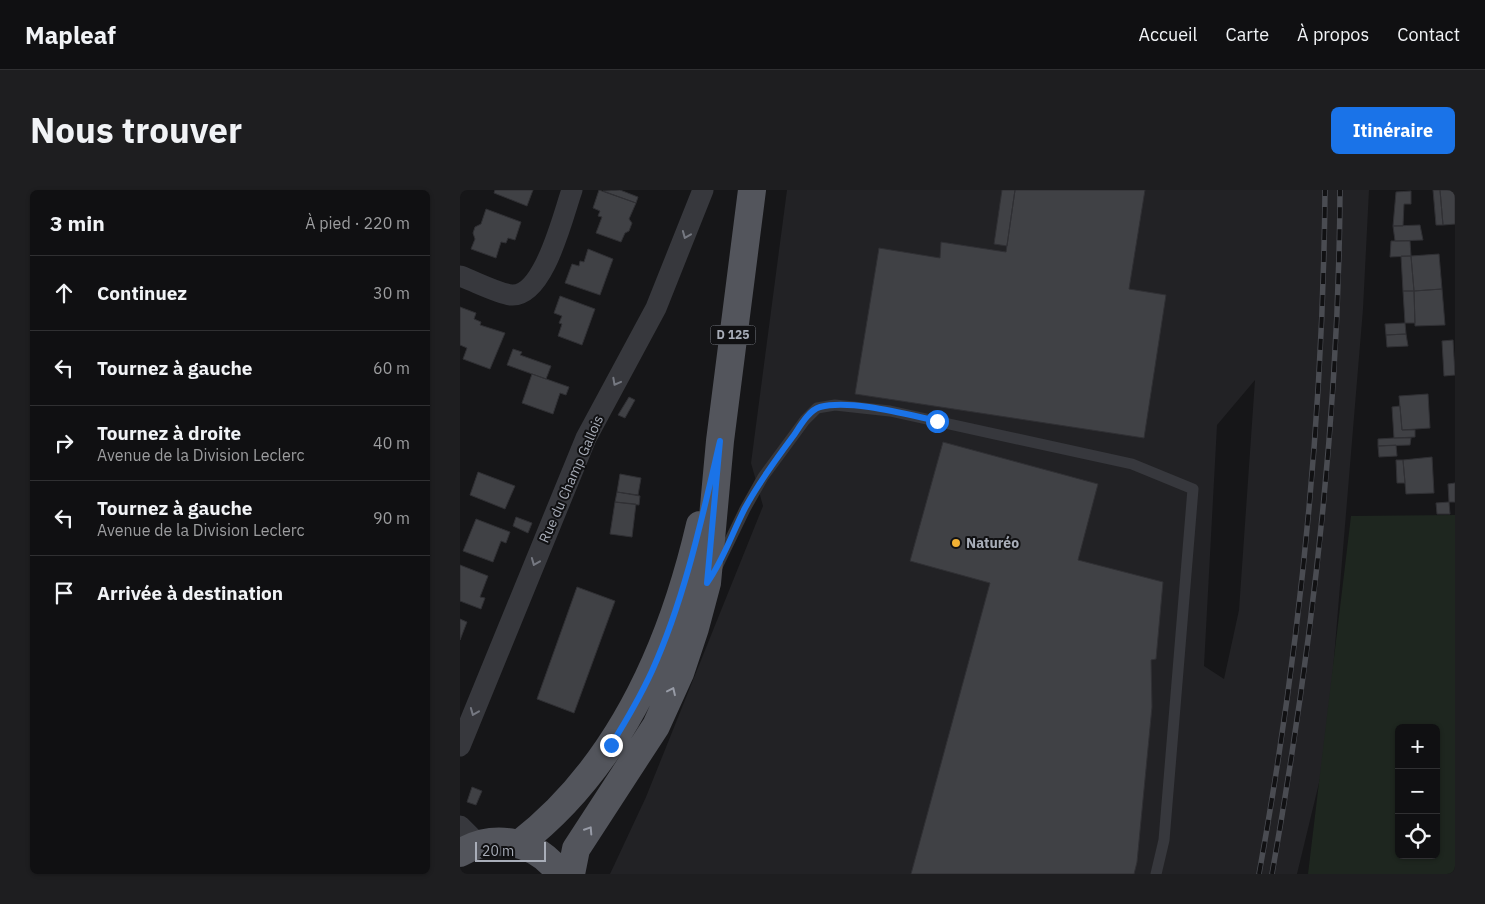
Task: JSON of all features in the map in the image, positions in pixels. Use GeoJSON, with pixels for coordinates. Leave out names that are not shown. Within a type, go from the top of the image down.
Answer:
{"type":"FeatureCollection","features":[{"type":"Feature","properties":{"kind":"main road","name":"D 125"},"geometry":{"type":"LineString","coordinates":[[571,874],[576,850],[656,726],[680,674],[707,583],[720,441],[752,190]]}},
{"type":"Feature","properties":{"kind":"main road","name":"D 125"},"geometry":{"type":"LineString","coordinates":[[747,230],[759,190]]}},
{"type":"Feature","properties":{"kind":"main road","name":"D 125"},"geometry":{"type":"LineString","coordinates":[[519,844],[564,805],[588,775],[615,737],[648,679],[667,634],[685,580],[720,441]]}},
{"type":"Feature","properties":{"kind":"main road"},"geometry":{"type":"LineString","coordinates":[[466,841],[519,844],[544,856],[560,874]]}},
{"type":"Feature","properties":{"kind":"street"},"geometry":{"type":"LineString","coordinates":[[460,276],[512,295],[530,289],[542,272],[572,190]]}},
{"type":"Feature","properties":{"kind":"street","name":"Rue du Champ Gallois"},"geometry":{"type":"LineString","coordinates":[[460,746],[586,438],[656,308],[703,190]]}},
{"type":"Feature","properties":{"kind":"lane"},"geometry":{"type":"LineString","coordinates":[[707,583],[721,564],[745,509],[763,477],[805,420],[817,408],[835,405],[899,413],[1132,464],[1193,489],[1164,840],[1156,874]]}},
{"type":"Feature","properties":{"kind":"shaded area"},"geometry":{"type":"Polygon","coordinates":[[[787,190],[1369,190],[1363,309],[1326,754],[1297,874],[610,874],[646,797],[763,506],[751,463],[787,190]],[[1255,380],[1217,425],[1204,666],[1224,679],[1239,610],[1255,380]]]}},
{"type":"Feature","properties":{"kind":"shaded area"},"geometry":{"type":"Polygon","coordinates":[[[1455,515],[1455,874],[1308,874],[1351,516],[1455,515]]]}},
{"type":"Feature","properties":{"kind":"building"},"geometry":{"type":"Polygon","coordinates":[[[495,190],[533,190],[527,206],[494,193],[495,190]]]}},
{"type":"Feature","properties":{"kind":"building"},"geometry":{"type":"Polygon","coordinates":[[[599,190],[636,203],[629,219],[632,223],[629,231],[625,233],[621,242],[596,233],[602,217],[598,216],[600,211],[593,208],[599,190]]]}},
{"type":"Feature","properties":{"kind":"building"},"geometry":{"type":"Polygon","coordinates":[[[620,190],[638,197],[636,203],[603,191],[620,190]]]}},
{"type":"Feature","properties":{"kind":"building"},"geometry":{"type":"Polygon","coordinates":[[[1002,190],[1015,190],[1007,246],[994,244],[1002,190]]]}},
{"type":"Feature","properties":{"kind":"building"},"geometry":{"type":"Polygon","coordinates":[[[1015,190],[1145,190],[1129,289],[1166,295],[1144,438],[855,394],[879,248],[940,258],[941,242],[1006,252],[1015,190]]]}},
{"type":"Feature","properties":{"kind":"building"},"geometry":{"type":"Polygon","coordinates":[[[1433,190],[1440,190],[1443,225],[1436,225],[1433,190]]]}},
{"type":"Feature","properties":{"kind":"building"},"geometry":{"type":"Polygon","coordinates":[[[1440,190],[1455,190],[1455,224],[1443,225],[1440,190]]]}},
{"type":"Feature","properties":{"kind":"building"},"geometry":{"type":"Polygon","coordinates":[[[1411,191],[1411,204],[1404,204],[1403,226],[1393,226],[1396,192],[1411,191]]]}},
{"type":"Feature","properties":{"kind":"building"},"geometry":{"type":"Polygon","coordinates":[[[486,209],[521,222],[515,240],[508,238],[506,243],[501,242],[496,258],[471,249],[475,239],[473,233],[475,227],[481,224],[486,209]]]}},
{"type":"Feature","properties":{"kind":"building"},"geometry":{"type":"Polygon","coordinates":[[[1420,225],[1423,240],[1395,241],[1393,226],[1420,225]]]}},
{"type":"Feature","properties":{"kind":"building"},"geometry":{"type":"Polygon","coordinates":[[[1391,241],[1410,241],[1411,256],[1390,257],[1391,241]]]}},
{"type":"Feature","properties":{"kind":"building"},"geometry":{"type":"Polygon","coordinates":[[[588,249],[613,259],[600,295],[565,283],[572,264],[579,266],[580,261],[584,262],[588,249]]]}},
{"type":"Feature","properties":{"kind":"building"},"geometry":{"type":"Polygon","coordinates":[[[1439,254],[1442,289],[1414,291],[1411,256],[1439,254]]]}},
{"type":"Feature","properties":{"kind":"building"},"geometry":{"type":"Polygon","coordinates":[[[1401,256],[1411,256],[1414,291],[1403,291],[1401,256]]]}},
{"type":"Feature","properties":{"kind":"building"},"geometry":{"type":"Polygon","coordinates":[[[1442,289],[1445,325],[1415,326],[1414,291],[1442,289]]]}},
{"type":"Feature","properties":{"kind":"building"},"geometry":{"type":"Polygon","coordinates":[[[1403,291],[1414,291],[1415,323],[1405,323],[1403,291]]]}},
{"type":"Feature","properties":{"kind":"building"},"geometry":{"type":"Polygon","coordinates":[[[560,296],[595,309],[582,345],[558,336],[562,324],[559,323],[562,316],[554,313],[560,296]]]}},
{"type":"Feature","properties":{"kind":"building"},"geometry":{"type":"Polygon","coordinates":[[[460,307],[476,313],[474,319],[481,322],[480,325],[505,333],[490,369],[463,359],[467,348],[460,345],[460,307]]]}},
{"type":"Feature","properties":{"kind":"building"},"geometry":{"type":"Polygon","coordinates":[[[1405,323],[1406,334],[1386,335],[1385,324],[1405,323]]]}},
{"type":"Feature","properties":{"kind":"building"},"geometry":{"type":"Polygon","coordinates":[[[1406,334],[1408,346],[1387,347],[1386,335],[1406,334]]]}},
{"type":"Feature","properties":{"kind":"building"},"geometry":{"type":"Polygon","coordinates":[[[1453,340],[1455,375],[1444,376],[1442,341],[1453,340]]]}},
{"type":"Feature","properties":{"kind":"building"},"geometry":{"type":"Polygon","coordinates":[[[513,349],[522,352],[520,355],[551,366],[546,379],[507,365],[513,349]]]}},
{"type":"Feature","properties":{"kind":"building"},"geometry":{"type":"Polygon","coordinates":[[[532,374],[569,387],[566,395],[560,393],[553,414],[522,403],[532,374]]]}},
{"type":"Feature","properties":{"kind":"building"},"geometry":{"type":"Polygon","coordinates":[[[1428,394],[1430,428],[1402,430],[1399,396],[1428,394]]]}},
{"type":"Feature","properties":{"kind":"building"},"geometry":{"type":"Polygon","coordinates":[[[629,397],[635,400],[625,418],[618,415],[629,397]]]}},
{"type":"Feature","properties":{"kind":"building"},"geometry":{"type":"Polygon","coordinates":[[[1400,406],[1402,430],[1415,430],[1415,437],[1394,438],[1392,407],[1400,406]]]}},
{"type":"Feature","properties":{"kind":"building"},"geometry":{"type":"Polygon","coordinates":[[[1411,438],[1410,445],[1378,446],[1378,439],[1411,438]]]}},
{"type":"Feature","properties":{"kind":"building"},"geometry":{"type":"Polygon","coordinates":[[[943,442],[1098,484],[1078,560],[1163,582],[1156,659],[1151,660],[1152,707],[1137,862],[1134,874],[911,874],[990,583],[910,561],[943,442]]]}},
{"type":"Feature","properties":{"kind":"building"},"geometry":{"type":"Polygon","coordinates":[[[1396,445],[1397,456],[1379,457],[1378,446],[1396,445]]]}},
{"type":"Feature","properties":{"kind":"building"},"geometry":{"type":"Polygon","coordinates":[[[1432,457],[1434,493],[1406,494],[1403,460],[1432,457]]]}},
{"type":"Feature","properties":{"kind":"building"},"geometry":{"type":"Polygon","coordinates":[[[1396,460],[1403,460],[1405,483],[1397,483],[1396,460]]]}},
{"type":"Feature","properties":{"kind":"building"},"geometry":{"type":"Polygon","coordinates":[[[478,472],[515,486],[505,509],[470,495],[478,472]]]}},
{"type":"Feature","properties":{"kind":"building"},"geometry":{"type":"Polygon","coordinates":[[[620,474],[641,478],[638,495],[617,492],[620,474]]]}},
{"type":"Feature","properties":{"kind":"building"},"geometry":{"type":"Polygon","coordinates":[[[1455,483],[1455,502],[1449,502],[1448,484],[1455,483]]]}},
{"type":"Feature","properties":{"kind":"building"},"geometry":{"type":"Polygon","coordinates":[[[617,492],[640,496],[639,505],[615,502],[617,492]]]}},
{"type":"Feature","properties":{"kind":"building"},"geometry":{"type":"Polygon","coordinates":[[[615,502],[636,504],[632,537],[610,534],[615,502]]]}},
{"type":"Feature","properties":{"kind":"building"},"geometry":{"type":"Polygon","coordinates":[[[1449,502],[1450,514],[1437,514],[1436,503],[1449,502]]]}},
{"type":"Feature","properties":{"kind":"building"},"geometry":{"type":"Polygon","coordinates":[[[516,517],[532,523],[528,533],[513,526],[516,517]]]}},
{"type":"Feature","properties":{"kind":"building"},"geometry":{"type":"Polygon","coordinates":[[[476,519],[510,532],[506,543],[501,541],[493,562],[463,551],[476,519]]]}},
{"type":"Feature","properties":{"kind":"building"},"geometry":{"type":"Polygon","coordinates":[[[460,565],[488,576],[480,597],[485,598],[481,609],[460,601],[460,565]]]}},
{"type":"Feature","properties":{"kind":"building"},"geometry":{"type":"Polygon","coordinates":[[[577,587],[615,601],[574,713],[537,699],[577,587]]]}},
{"type":"Feature","properties":{"kind":"building"},"geometry":{"type":"Polygon","coordinates":[[[460,619],[467,622],[460,640],[460,619]]]}},
{"type":"Feature","properties":{"kind":"building"},"geometry":{"type":"Polygon","coordinates":[[[472,787],[482,791],[476,805],[467,802],[472,787]]]}},
{"type":"Feature","properties":{"kind":"railway"},"geometry":{"type":"LineString","coordinates":[[1259,874],[1286,704],[1307,533],[1320,362],[1325,190]]}},
{"type":"Feature","properties":{"kind":"railway"},"geometry":{"type":"LineString","coordinates":[[1272,874],[1299,704],[1321,533],[1335,362],[1340,190]]}},
{"type":"Feature","properties":{"kind":"place","name":"Naturéo"},"geometry":{"type":"Point","coordinates":[956,543]}},
{"type":"Feature","properties":{"kind":"route"},"geometry":{"type":"LineString","coordinates":[[611,745],[652,671],[667,634],[685,580],[720,441],[713,534],[707,583],[721,564],[745,509],[763,477],[805,420],[817,408],[835,405],[890,411],[937,421]]}}]}
